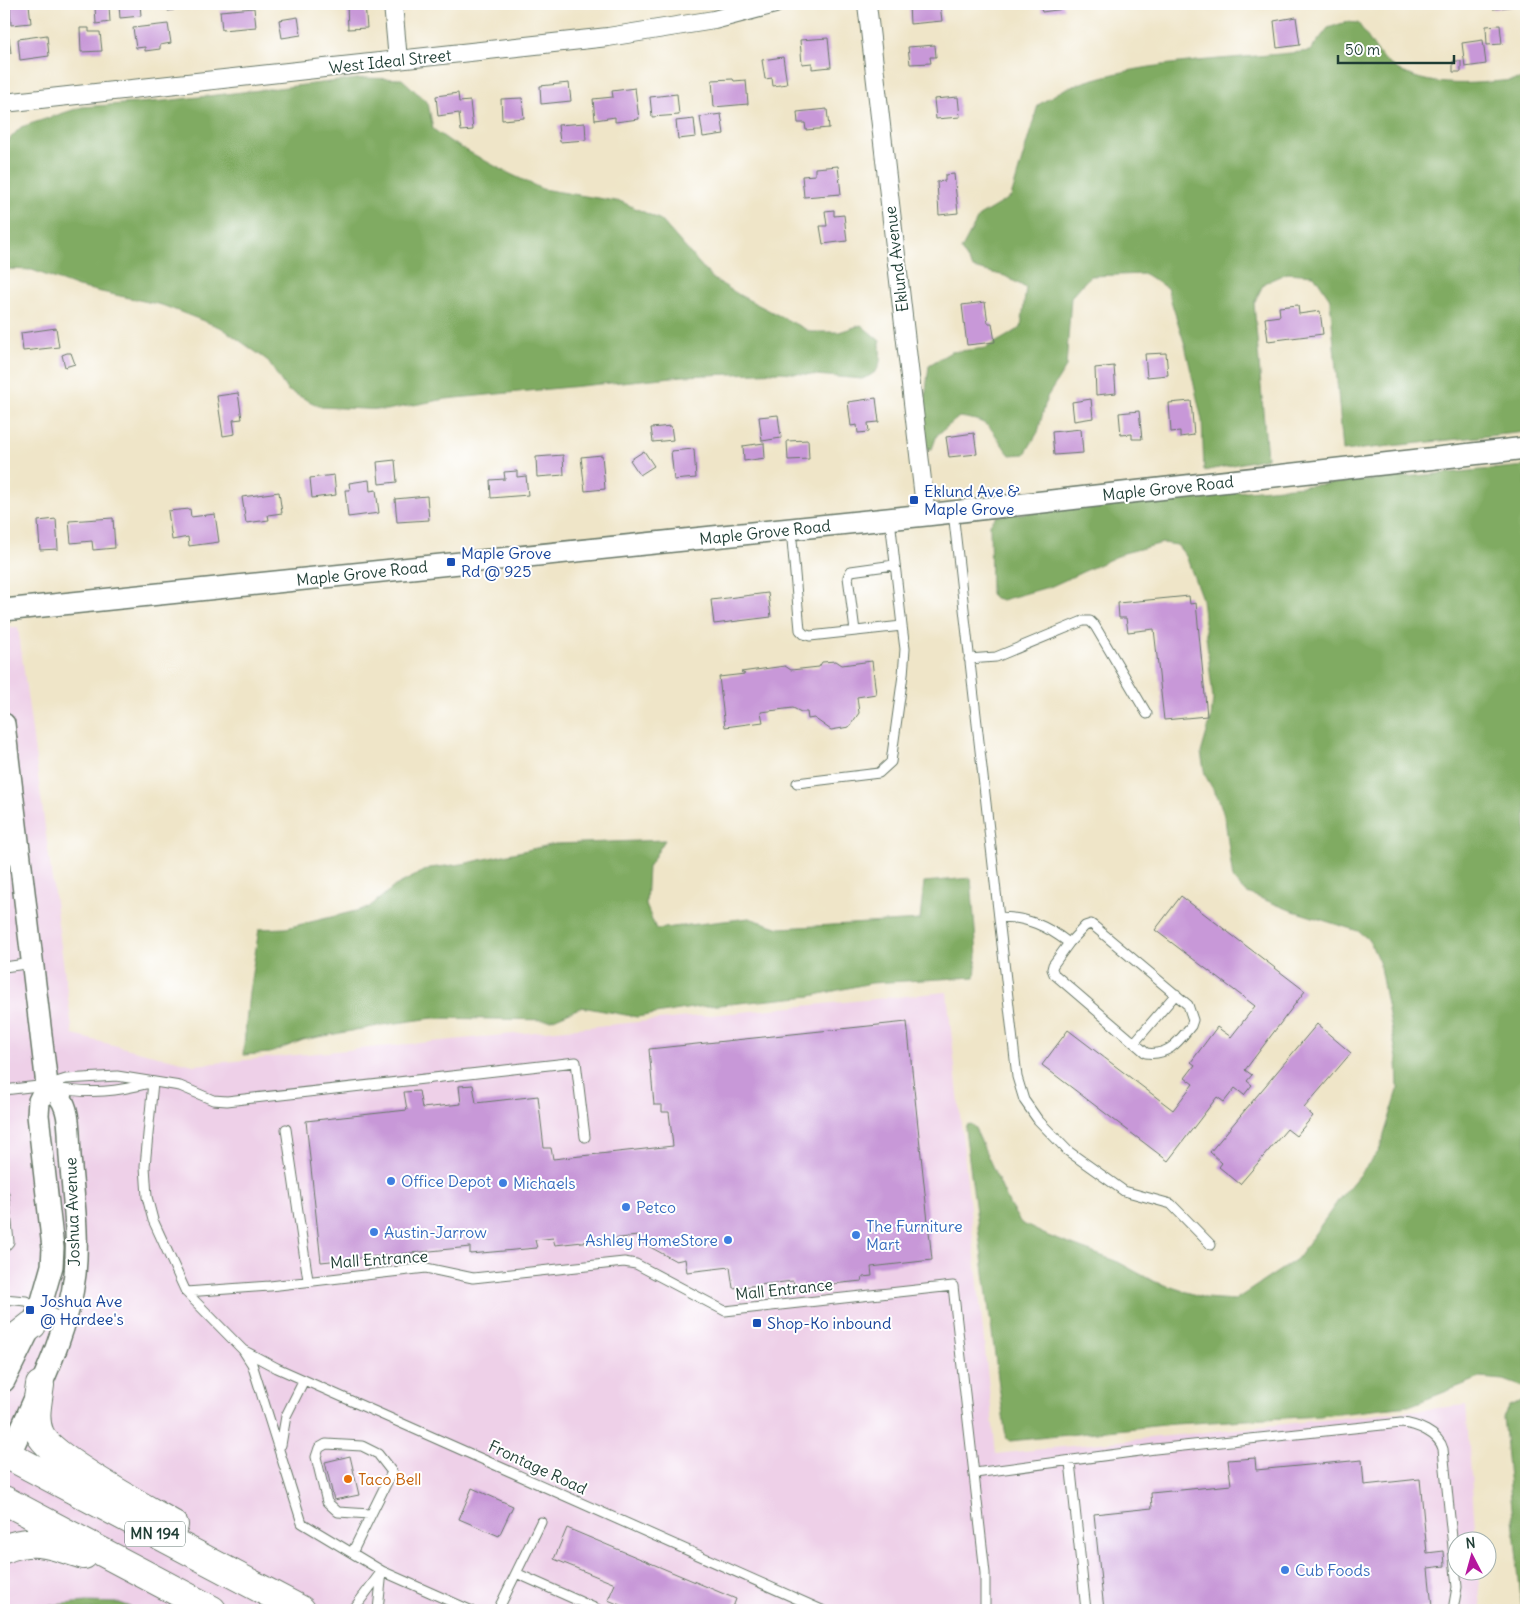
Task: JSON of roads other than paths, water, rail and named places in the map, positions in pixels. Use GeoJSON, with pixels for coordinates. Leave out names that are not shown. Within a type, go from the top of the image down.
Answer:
{"type":"FeatureCollection","features":[{"type":"Feature","properties":{"kind":"highway"},"geometry":{"type":"LineString","coordinates":[[4,1347],[36,1316]]}},
{"type":"Feature","properties":{"kind":"highway"},"geometry":{"type":"LineString","coordinates":[[40,1385],[36,1413],[37,1426],[41,1436],[49,1445],[70,1462],[230,1559],[272,1596]]}},
{"type":"Feature","properties":{"kind":"highway","name":"MN 194"},"geometry":{"type":"LineString","coordinates":[[6,1459],[301,1610]]}},
{"type":"Feature","properties":{"kind":"highway","name":"MN 194"},"geometry":{"type":"LineString","coordinates":[[4,1500],[212,1610]]}},
{"type":"Feature","properties":{"kind":"highway"},"geometry":{"type":"LineString","coordinates":[[4,1549],[18,1543],[37,1541],[140,1572]]}},
{"type":"Feature","properties":{"kind":"street"},"geometry":{"type":"LineString","coordinates":[[393,4],[398,60]]}},
{"type":"Feature","properties":{"kind":"street","name":"West Ideal Street"},"geometry":{"type":"LineString","coordinates":[[4,103],[660,30],[714,20],[775,4]]}},
{"type":"Feature","properties":{"kind":"street","name":"Eklund Avenue"},"geometry":{"type":"LineString","coordinates":[[867,4],[926,515]]}},
{"type":"Feature","properties":{"kind":"street","name":"Maple Grove Road"},"geometry":{"type":"LineString","coordinates":[[4,610],[890,519],[1526,448]]}},
{"type":"Feature","properties":{"kind":"street","name":"Joshua Avenue"},"geometry":{"type":"LineString","coordinates":[[4,724],[46,1085],[39,1101],[38,1114],[53,1255],[50,1278],[36,1316],[4,1381]]}},
{"type":"Feature","properties":{"kind":"street","name":"Joshua Avenue"},"geometry":{"type":"LineString","coordinates":[[6,1459],[40,1385],[64,1319],[74,1277],[76,1253],[67,1118],[61,1096],[46,1085]]}},
{"type":"Feature","properties":{"kind":"lane"},"geometry":{"type":"LineString","coordinates":[[953,512],[1017,1078],[1024,1100],[1038,1120],[1068,1151],[1124,1190],[1171,1204],[1211,1245]]}},
{"type":"Feature","properties":{"kind":"lane"},"geometry":{"type":"LineString","coordinates":[[797,783],[871,775],[879,773],[891,762],[905,649],[890,519]]}},
{"type":"Feature","properties":{"kind":"lane"},"geometry":{"type":"LineString","coordinates":[[791,529],[800,630],[804,634],[810,636],[902,626]]}},
{"type":"Feature","properties":{"kind":"lane"},"geometry":{"type":"LineString","coordinates":[[855,631],[848,577],[851,571],[894,565]]}},
{"type":"Feature","properties":{"kind":"lane"},"geometry":{"type":"LineString","coordinates":[[969,659],[996,657],[1083,621],[1090,622],[1095,626],[1147,714]]}},
{"type":"Feature","properties":{"kind":"lane"},"geometry":{"type":"LineString","coordinates":[[999,917],[1030,920],[1047,928],[1069,943]]}},
{"type":"Feature","properties":{"kind":"lane"},"geometry":{"type":"LineString","coordinates":[[1090,924],[1176,994],[1188,1005],[1193,1020],[1191,1026],[1168,1051],[1154,1054],[1146,1053],[1054,974],[1052,969],[1069,943],[1085,926],[1090,924]]}},
{"type":"Feature","properties":{"kind":"lane"},"geometry":{"type":"LineString","coordinates":[[4,967],[33,963]]}},
{"type":"Feature","properties":{"kind":"lane"},"geometry":{"type":"LineString","coordinates":[[1134,1043],[1176,994]]}},
{"type":"Feature","properties":{"kind":"lane"},"geometry":{"type":"LineString","coordinates":[[4,1090],[46,1085],[66,1078],[123,1077],[180,1086],[213,1100],[227,1101],[576,1062],[585,1138]]}},
{"type":"Feature","properties":{"kind":"lane"},"geometry":{"type":"LineString","coordinates":[[46,1085],[69,1090],[96,1092],[129,1089],[152,1082]]}},
{"type":"Feature","properties":{"kind":"lane","name":"Frontage Road"},"geometry":{"type":"LineString","coordinates":[[152,1082],[146,1150],[146,1196],[153,1220],[186,1292],[243,1350],[255,1370],[302,1523],[382,1571],[470,1610]]}},
{"type":"Feature","properties":{"kind":"lane"},"geometry":{"type":"LineString","coordinates":[[286,1129],[308,1280]]}},
{"type":"Feature","properties":{"kind":"lane"},"geometry":{"type":"LineString","coordinates":[[4,1194],[9,1242],[4,1248]]}},
{"type":"Feature","properties":{"kind":"lane","name":"Mall Entrance"},"geometry":{"type":"LineString","coordinates":[[186,1292],[426,1268],[473,1278],[624,1262],[636,1264],[725,1311],[953,1286],[986,1573],[985,1610]]}},
{"type":"Feature","properties":{"kind":"lane"},"geometry":{"type":"LineString","coordinates":[[4,1300],[22,1300],[36,1316],[64,1319]]}},
{"type":"Feature","properties":{"kind":"lane","name":"Frontage Road"},"geometry":{"type":"LineString","coordinates":[[243,1350],[304,1380],[822,1610]]}},
{"type":"Feature","properties":{"kind":"lane"},"geometry":{"type":"LineString","coordinates":[[280,1451],[286,1416],[304,1380]]}},
{"type":"Feature","properties":{"kind":"lane"},"geometry":{"type":"LineString","coordinates":[[975,1473],[1070,1462],[1155,1449],[1401,1423],[1411,1424],[1439,1440],[1443,1450],[1457,1587],[1453,1610]]}},
{"type":"Feature","properties":{"kind":"lane"},"geometry":{"type":"LineString","coordinates":[[352,1552],[392,1472],[378,1454],[362,1446],[326,1444],[319,1448],[316,1457],[328,1502],[338,1512],[370,1514]]}},
{"type":"Feature","properties":{"kind":"lane"},"geometry":{"type":"LineString","coordinates":[[1070,1462],[1086,1610]]}},
{"type":"Feature","properties":{"kind":"lane"},"geometry":{"type":"LineString","coordinates":[[498,1610],[541,1522]]}},
{"type":"Feature","properties":{"kind":"lane"},"geometry":{"type":"LineString","coordinates":[[353,1610],[382,1571]]}},
{"type":"Feature","properties":{"kind":"lane"},"geometry":{"type":"LineString","coordinates":[[378,1610],[382,1571]]}},
{"type":"Feature","properties":{"kind":"lane"},"geometry":{"type":"LineString","coordinates":[[516,1573],[599,1610]]}},
{"type":"Feature","properties":{"kind":"place","name":"Eklund Ave & Maple Grove"},"geometry":{"type":"Point","coordinates":[914,500]}},
{"type":"Feature","properties":{"kind":"place","name":"Maple Grove Rd @ 925"},"geometry":{"type":"Point","coordinates":[451,562]}},
{"type":"Feature","properties":{"kind":"place","name":"Office Depot"},"geometry":{"type":"Point","coordinates":[391,1181]}},
{"type":"Feature","properties":{"kind":"place","name":"Michaels"},"geometry":{"type":"Point","coordinates":[503,1183]}},
{"type":"Feature","properties":{"kind":"place","name":"Petco"},"geometry":{"type":"Point","coordinates":[626,1207]}},
{"type":"Feature","properties":{"kind":"place","name":"Austin-Jarrow"},"geometry":{"type":"Point","coordinates":[374,1232]}},
{"type":"Feature","properties":{"kind":"place","name":"The Furniture Mart"},"geometry":{"type":"Point","coordinates":[856,1235]}},
{"type":"Feature","properties":{"kind":"place","name":"Ashley HomeStore"},"geometry":{"type":"Point","coordinates":[728,1240]}},
{"type":"Feature","properties":{"kind":"place","name":"Joshua Ave @ Hardee's"},"geometry":{"type":"Point","coordinates":[30,1310]}},
{"type":"Feature","properties":{"kind":"place","name":"Shop-Ko inbound"},"geometry":{"type":"Point","coordinates":[757,1323]}},
{"type":"Feature","properties":{"kind":"place","name":"Taco Bell"},"geometry":{"type":"Point","coordinates":[348,1479]}},
{"type":"Feature","properties":{"kind":"place","name":"Cub Foods"},"geometry":{"type":"Point","coordinates":[1285,1570]}}]}
